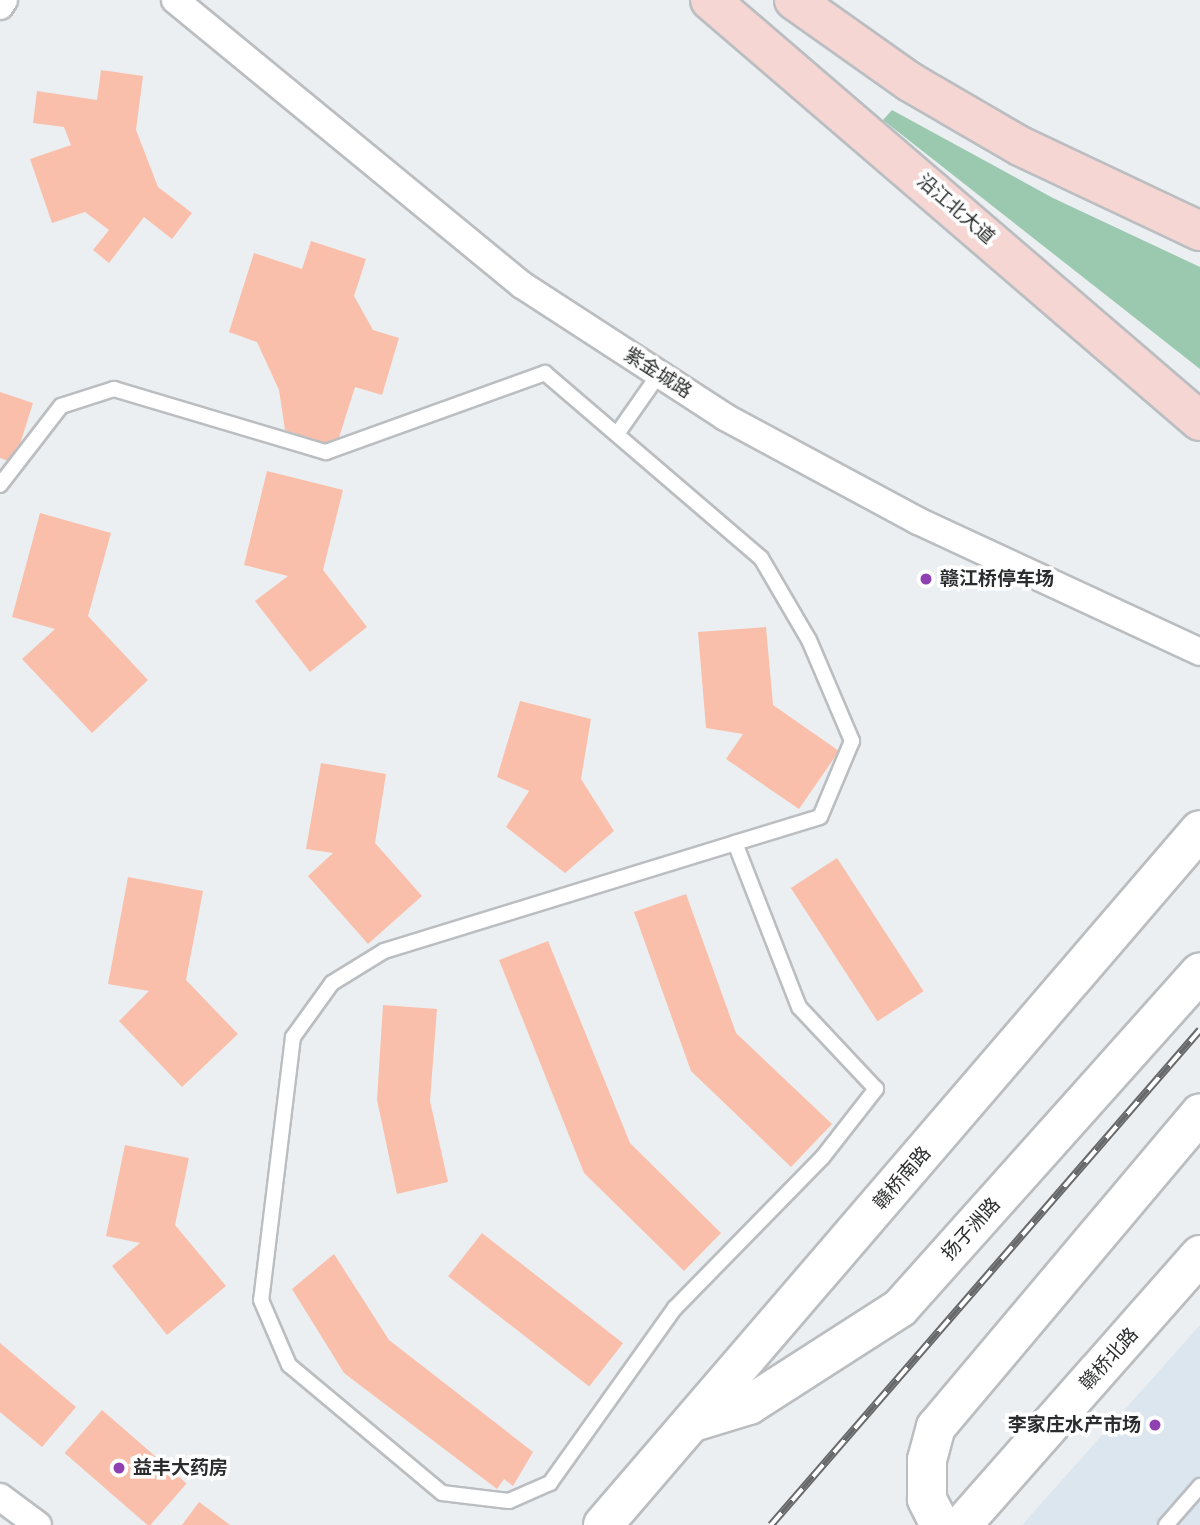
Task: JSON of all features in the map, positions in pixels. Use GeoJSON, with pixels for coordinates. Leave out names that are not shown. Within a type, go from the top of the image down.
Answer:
{"type":"FeatureCollection","features":[{"type":"Feature","properties":{"kind":"main road","name":"沿江北大道"},"geometry":{"type":"LineString","coordinates":[[710,0],[1200,421]]}},
{"type":"Feature","properties":{"kind":"main road"},"geometry":{"type":"LineString","coordinates":[[794,0],[910,82],[1020,146],[1200,231]]}},
{"type":"Feature","properties":{"kind":"main road","name":"赣桥南路"},"geometry":{"type":"LineString","coordinates":[[603,1525],[1200,830]]}},
{"type":"Feature","properties":{"kind":"main road","name":"扬子洲路"},"geometry":{"type":"LineString","coordinates":[[693,1422],[749,1405],[900,1308],[1200,973]]}},
{"type":"Feature","properties":{"kind":"main road"},"geometry":{"type":"LineString","coordinates":[[940,1525],[927,1499],[927,1460],[936,1427],[1200,1113]]}},
{"type":"Feature","properties":{"kind":"main road","name":"赣桥北路"},"geometry":{"type":"LineString","coordinates":[[962,1525],[1200,1255]]}},
{"type":"Feature","properties":{"kind":"street"},"geometry":{"type":"LineString","coordinates":[[0,6],[4,0]]}},
{"type":"Feature","properties":{"kind":"street","name":"紫金城路"},"geometry":{"type":"LineString","coordinates":[[175,0],[522,285],[659,374],[918,521],[1200,652]]}},
{"type":"Feature","properties":{"kind":"street"},"geometry":{"type":"LineString","coordinates":[[0,1497],[38,1525]]}},
{"type":"Feature","properties":{"kind":"lane"},"geometry":{"type":"LineString","coordinates":[[0,485],[61,407],[114,389],[326,452],[545,373],[761,558],[809,640],[852,741],[820,817],[735,843],[384,951],[332,984],[293,1037],[261,1300],[289,1365],[442,1493],[509,1501],[550,1483],[675,1308],[821,1158],[876,1089],[799,1007],[735,843]]}},
{"type":"Feature","properties":{"kind":"lane"},"geometry":{"type":"LineString","coordinates":[[617,434],[659,374]]}},
{"type":"Feature","properties":{"kind":"lane"},"geometry":{"type":"LineString","coordinates":[[1166,1525],[1200,1486]]}},
{"type":"Feature","properties":{"kind":"shaded area","name":"李家庄水产市场"},"geometry":{"type":"Polygon","coordinates":[[[1200,1325],[1200,1525],[1022,1525],[1200,1325]]]}},
{"type":"Feature","properties":{"kind":"green space"},"geometry":{"type":"Polygon","coordinates":[[[892,110],[1053,198],[1200,267],[1200,369],[883,120],[892,110]]]}},
{"type":"Feature","properties":{"kind":"building"},"geometry":{"type":"Polygon","coordinates":[[[101,70],[143,76],[136,130],[158,187],[192,213],[172,239],[144,217],[109,263],[93,250],[109,230],[85,212],[52,223],[30,159],[71,145],[64,127],[33,123],[37,91],[97,100],[101,70]]]}},
{"type":"Feature","properties":{"kind":"building"},"geometry":{"type":"Polygon","coordinates":[[[311,241],[366,259],[354,296],[373,330],[399,338],[382,395],[355,387],[336,447],[285,430],[279,390],[257,342],[229,332],[254,253],[302,269],[311,241]]]}},
{"type":"Feature","properties":{"kind":"building"},"geometry":{"type":"Polygon","coordinates":[[[0,392],[33,403],[14,463],[0,458],[0,392]]]}},
{"type":"Feature","properties":{"kind":"building"},"geometry":{"type":"Polygon","coordinates":[[[267,471],[343,490],[323,570],[367,627],[310,672],[255,601],[288,576],[244,565],[267,471]]]}},
{"type":"Feature","properties":{"kind":"building"},"geometry":{"type":"Polygon","coordinates":[[[40,513],[111,533],[88,616],[148,680],[92,733],[22,659],[55,629],[12,617],[40,513]]]}},
{"type":"Feature","properties":{"kind":"building"},"geometry":{"type":"Polygon","coordinates":[[[766,627],[773,705],[839,751],[799,809],[726,759],[743,734],[706,728],[698,632],[766,627]]]}},
{"type":"Feature","properties":{"kind":"building"},"geometry":{"type":"Polygon","coordinates":[[[520,701],[591,719],[581,779],[614,831],[565,873],[506,827],[529,791],[497,777],[520,701]]]}},
{"type":"Feature","properties":{"kind":"building"},"geometry":{"type":"Polygon","coordinates":[[[321,763],[386,774],[375,843],[422,896],[368,944],[308,876],[333,853],[306,849],[321,763]]]}},
{"type":"Feature","properties":{"kind":"building"},"geometry":{"type":"Polygon","coordinates":[[[837,858],[924,991],[877,1021],[791,888],[837,858]]]}},
{"type":"Feature","properties":{"kind":"building"},"geometry":{"type":"Polygon","coordinates":[[[128,877],[203,891],[186,980],[238,1034],[182,1087],[119,1021],[149,991],[108,984],[128,877]]]}},
{"type":"Feature","properties":{"kind":"building"},"geometry":{"type":"Polygon","coordinates":[[[686,894],[736,1033],[832,1124],[791,1167],[691,1071],[634,912],[686,894]]]}},
{"type":"Feature","properties":{"kind":"building"},"geometry":{"type":"Polygon","coordinates":[[[548,941],[630,1143],[721,1233],[684,1271],[584,1173],[499,960],[548,941]]]}},
{"type":"Feature","properties":{"kind":"building"},"geometry":{"type":"Polygon","coordinates":[[[383,1005],[437,1009],[430,1101],[448,1182],[397,1194],[377,1100],[383,1005]]]}},
{"type":"Feature","properties":{"kind":"building"},"geometry":{"type":"Polygon","coordinates":[[[125,1145],[189,1158],[175,1225],[226,1286],[167,1335],[112,1266],[140,1243],[106,1236],[125,1145]]]}},
{"type":"Feature","properties":{"kind":"building"},"geometry":{"type":"Polygon","coordinates":[[[482,1233],[623,1343],[589,1387],[448,1276],[482,1233]]]}},
{"type":"Feature","properties":{"kind":"building"},"geometry":{"type":"Polygon","coordinates":[[[334,1254],[389,1340],[533,1452],[513,1486],[504,1479],[497,1489],[344,1373],[292,1289],[334,1254]]]}},
{"type":"Feature","properties":{"kind":"building"},"geometry":{"type":"Polygon","coordinates":[[[0,1343],[76,1407],[42,1447],[0,1412],[0,1343]]]}},
{"type":"Feature","properties":{"kind":"building"},"geometry":{"type":"Polygon","coordinates":[[[102,1410],[187,1483],[150,1525],[147,1525],[65,1453],[102,1410]]]}},
{"type":"Feature","properties":{"kind":"building"},"geometry":{"type":"Polygon","coordinates":[[[199,1502],[230,1525],[182,1525],[199,1502]]]}},
{"type":"Feature","properties":{"kind":"railway"},"geometry":{"type":"LineString","coordinates":[[771,1525],[1200,1030]]}},
{"type":"Feature","properties":{"kind":"place","name":"赣江桥停车场"},"geometry":{"type":"Point","coordinates":[926,579]}},
{"type":"Feature","properties":{"kind":"place","name":"李家庄水产市场"},"geometry":{"type":"Point","coordinates":[1155,1425]}},
{"type":"Feature","properties":{"kind":"place","name":"益丰大药房"},"geometry":{"type":"Point","coordinates":[119,1468]}}]}
